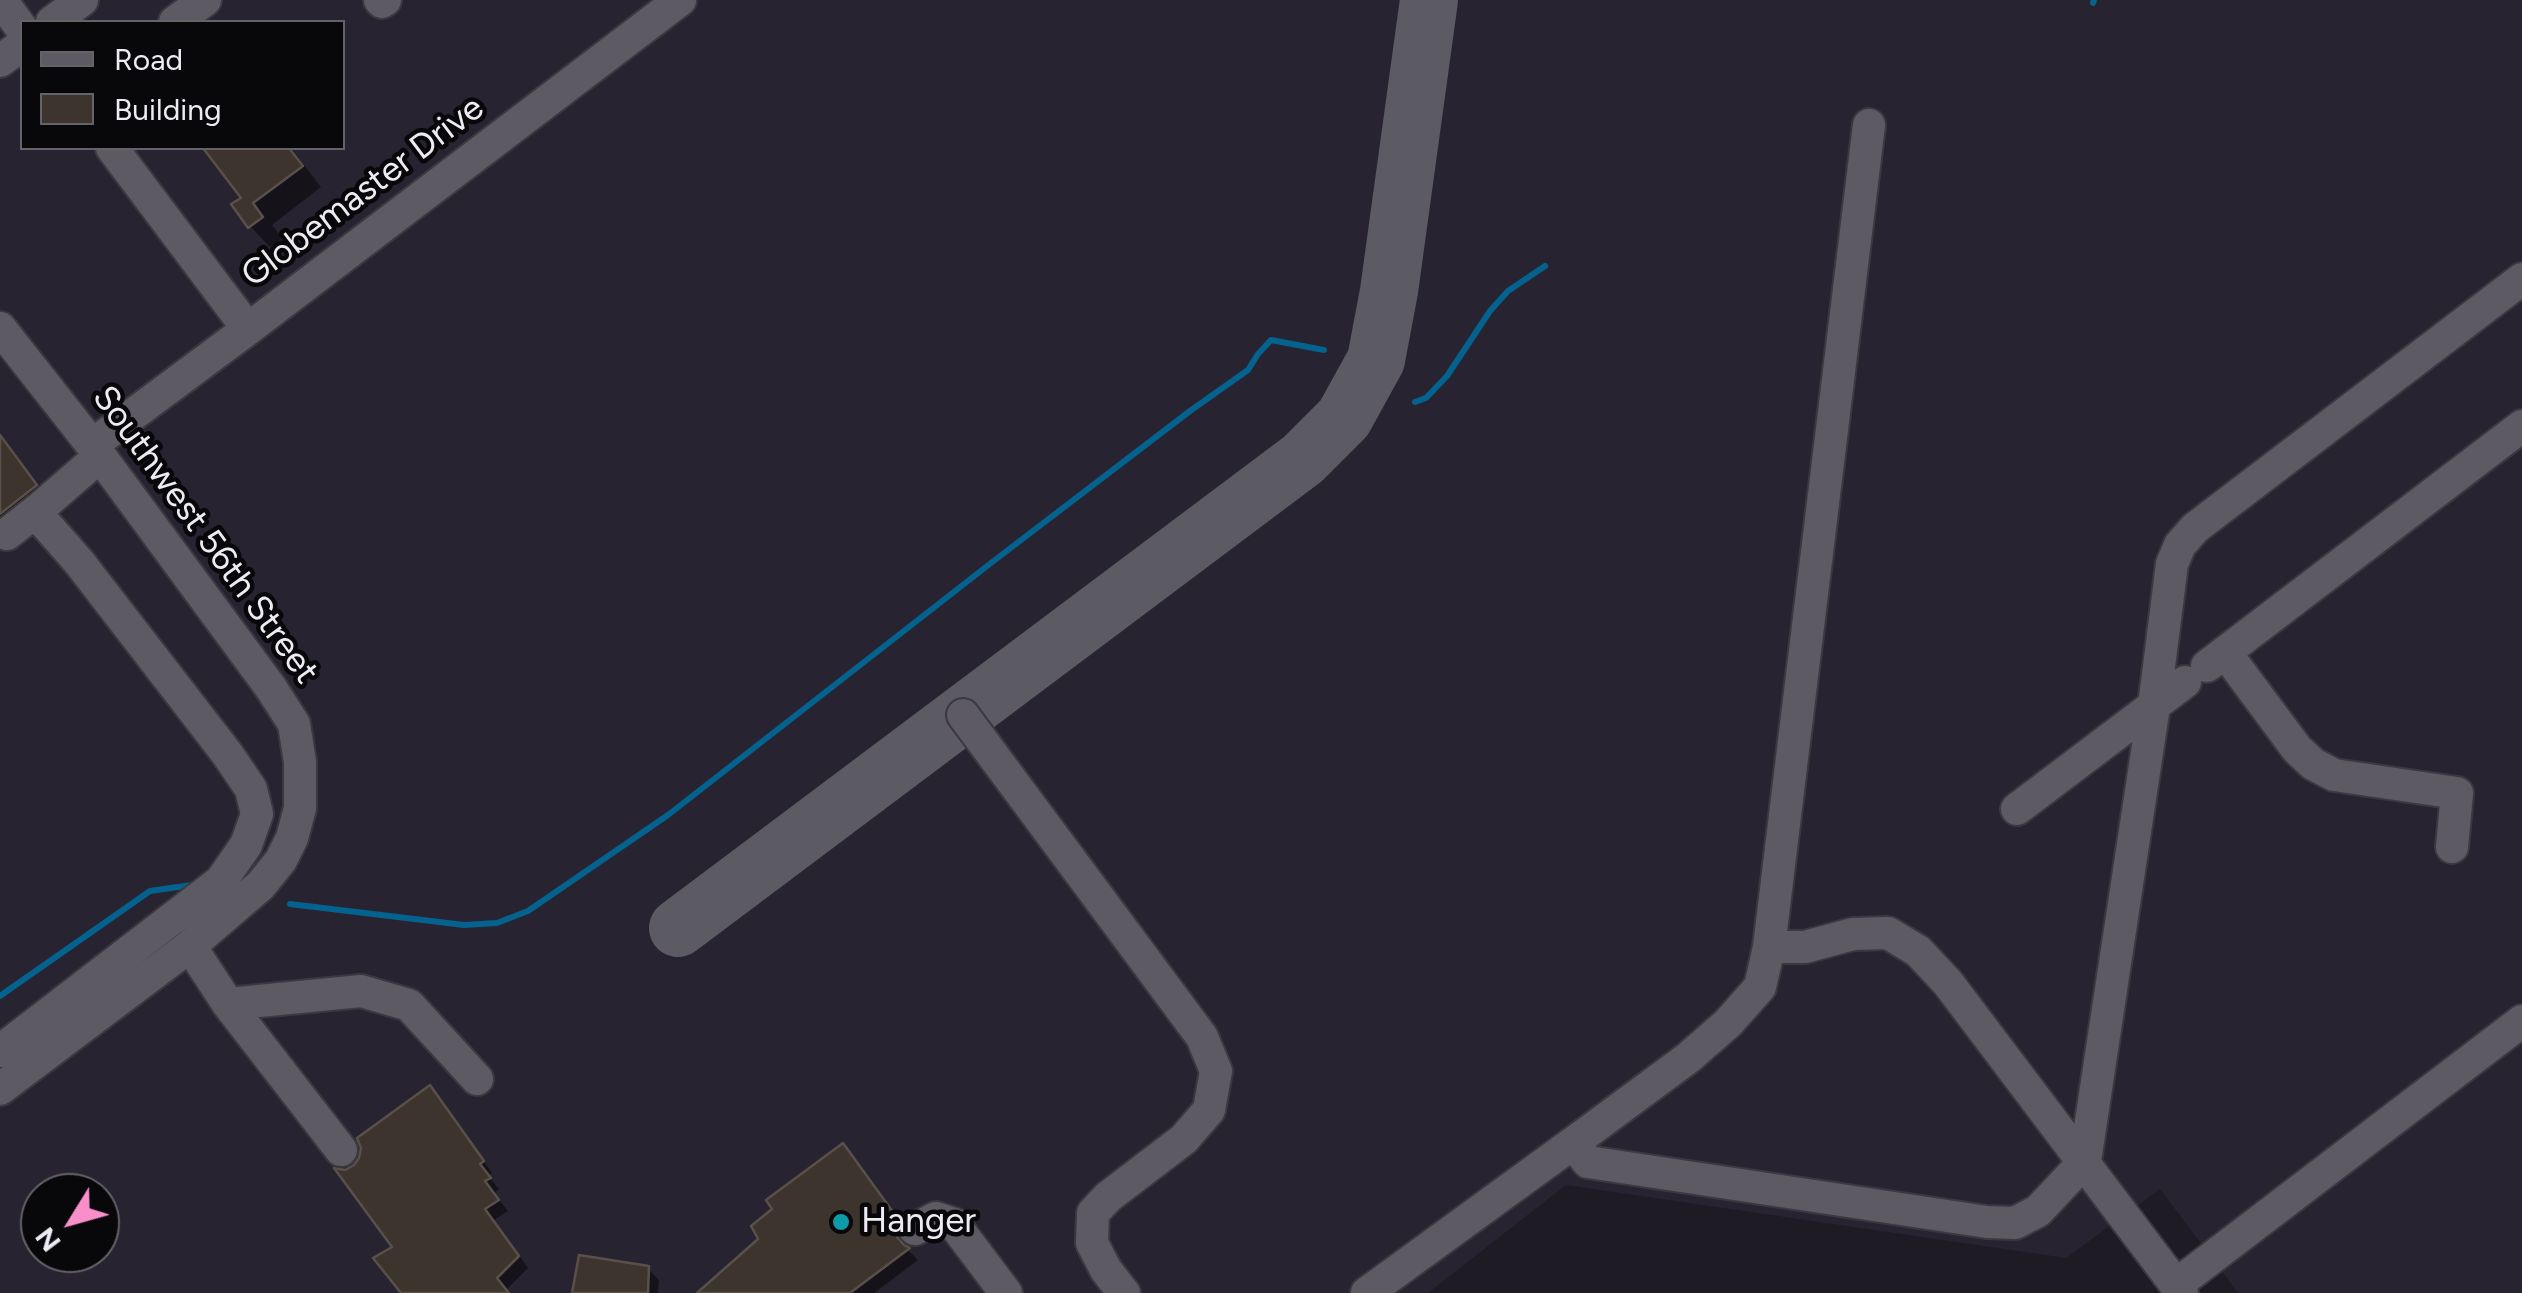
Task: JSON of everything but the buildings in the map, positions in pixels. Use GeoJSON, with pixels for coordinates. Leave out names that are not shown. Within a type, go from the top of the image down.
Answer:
{"type":"FeatureCollection","features":[{"type":"Feature","properties":{"kind":"street"},"geometry":{"type":"LineString","coordinates":[[1,0],[20,26]]}},
{"type":"Feature","properties":{"kind":"street"},"geometry":{"type":"LineString","coordinates":[[55,20],[82,0]]}},
{"type":"Feature","properties":{"kind":"street"},"geometry":{"type":"LineString","coordinates":[[179,20],[205,0]]}},
{"type":"Feature","properties":{"kind":"street","name":"Globemaster Drive"},"geometry":{"type":"LineString","coordinates":[[7,534],[96,450],[248,329],[680,0]]}},
{"type":"Feature","properties":{"kind":"street"},"geometry":{"type":"LineString","coordinates":[[0,62],[20,47]]}},
{"type":"Feature","properties":{"kind":"street"},"geometry":{"type":"LineString","coordinates":[[1367,1293],[1688,1058],[1728,1023],[1760,987],[1769,947],[1869,126]]}},
{"type":"Feature","properties":{"kind":"street"},"geometry":{"type":"LineString","coordinates":[[114,150],[248,329]]}},
{"type":"Feature","properties":{"kind":"street"},"geometry":{"type":"LineString","coordinates":[[1573,1144],[1588,1162],[1986,1222],[2016,1223],[2038,1211],[2084,1161],[2172,564],[2180,545],[2195,528],[2522,279]]}},
{"type":"Feature","properties":{"kind":"street","name":"Southwest 56th Street"},"geometry":{"type":"LineString","coordinates":[[0,328],[96,450],[272,688],[294,724],[300,762],[300,808],[292,838],[261,885],[190,946],[0,1089]]}},
{"type":"Feature","properties":{"kind":"street"},"geometry":{"type":"LineString","coordinates":[[2017,809],[2522,426]]}},
{"type":"Feature","properties":{"kind":"street"},"geometry":{"type":"LineString","coordinates":[[0,1050],[221,881],[246,845],[257,814],[251,789],[219,742],[79,562],[34,512]]}},
{"type":"Feature","properties":{"kind":"street"},"geometry":{"type":"LineString","coordinates":[[2206,667],[2313,764],[2334,774],[2457,793],[2452,846]]}},
{"type":"Feature","properties":{"kind":"street"},"geometry":{"type":"LineString","coordinates":[[963,716],[1202,1037],[1216,1071],[1209,1110],[1184,1139],[1093,1213],[1092,1243],[1124,1293]]}},
{"type":"Feature","properties":{"kind":"street"},"geometry":{"type":"LineString","coordinates":[[1769,947],[1805,947],[1854,934],[1888,933],[1918,951],[1948,983],[2179,1289],[2522,1021]]}},
{"type":"Feature","properties":{"kind":"street"},"geometry":{"type":"LineString","coordinates":[[190,946],[228,1004],[341,1150]]}},
{"type":"Feature","properties":{"kind":"street"},"geometry":{"type":"LineString","coordinates":[[228,1004],[361,991],[409,1006],[477,1079]]}},
{"type":"Feature","properties":{"kind":"street"},"geometry":{"type":"LineString","coordinates":[[914,1228],[936,1218],[954,1224],[1006,1293]]}},
{"type":"Feature","properties":{"kind":"shaded area"},"geometry":{"type":"Polygon","coordinates":[[[0,0],[2522,0],[2522,1293],[2238,1293],[2160,1189],[2066,1258],[1566,1185],[1428,1293],[0,1293],[0,0]]]}},
{"type":"Feature","properties":{"kind":"waterway"},"geometry":{"type":"LineString","coordinates":[[1415,402],[1426,398],[1447,376],[1508,291],[1545,266]]}},
{"type":"Feature","properties":{"kind":"waterway"},"geometry":{"type":"LineString","coordinates":[[290,904],[464,925],[497,923],[528,911],[668,815],[991,563],[1248,370],[1271,340],[1324,350]]}},
{"type":"Feature","properties":{"kind":"waterway"},"geometry":{"type":"LineString","coordinates":[[0,996],[150,891],[192,885]]}},
{"type":"Feature","properties":{"kind":"taxiway"},"geometry":{"type":"LineString","coordinates":[[678,928],[1303,459],[1344,418],[1376,360],[1429,0]]}},
{"type":"Feature","properties":{"kind":"place","name":"Hanger"},"geometry":{"type":"Point","coordinates":[841,1222]}}]}
